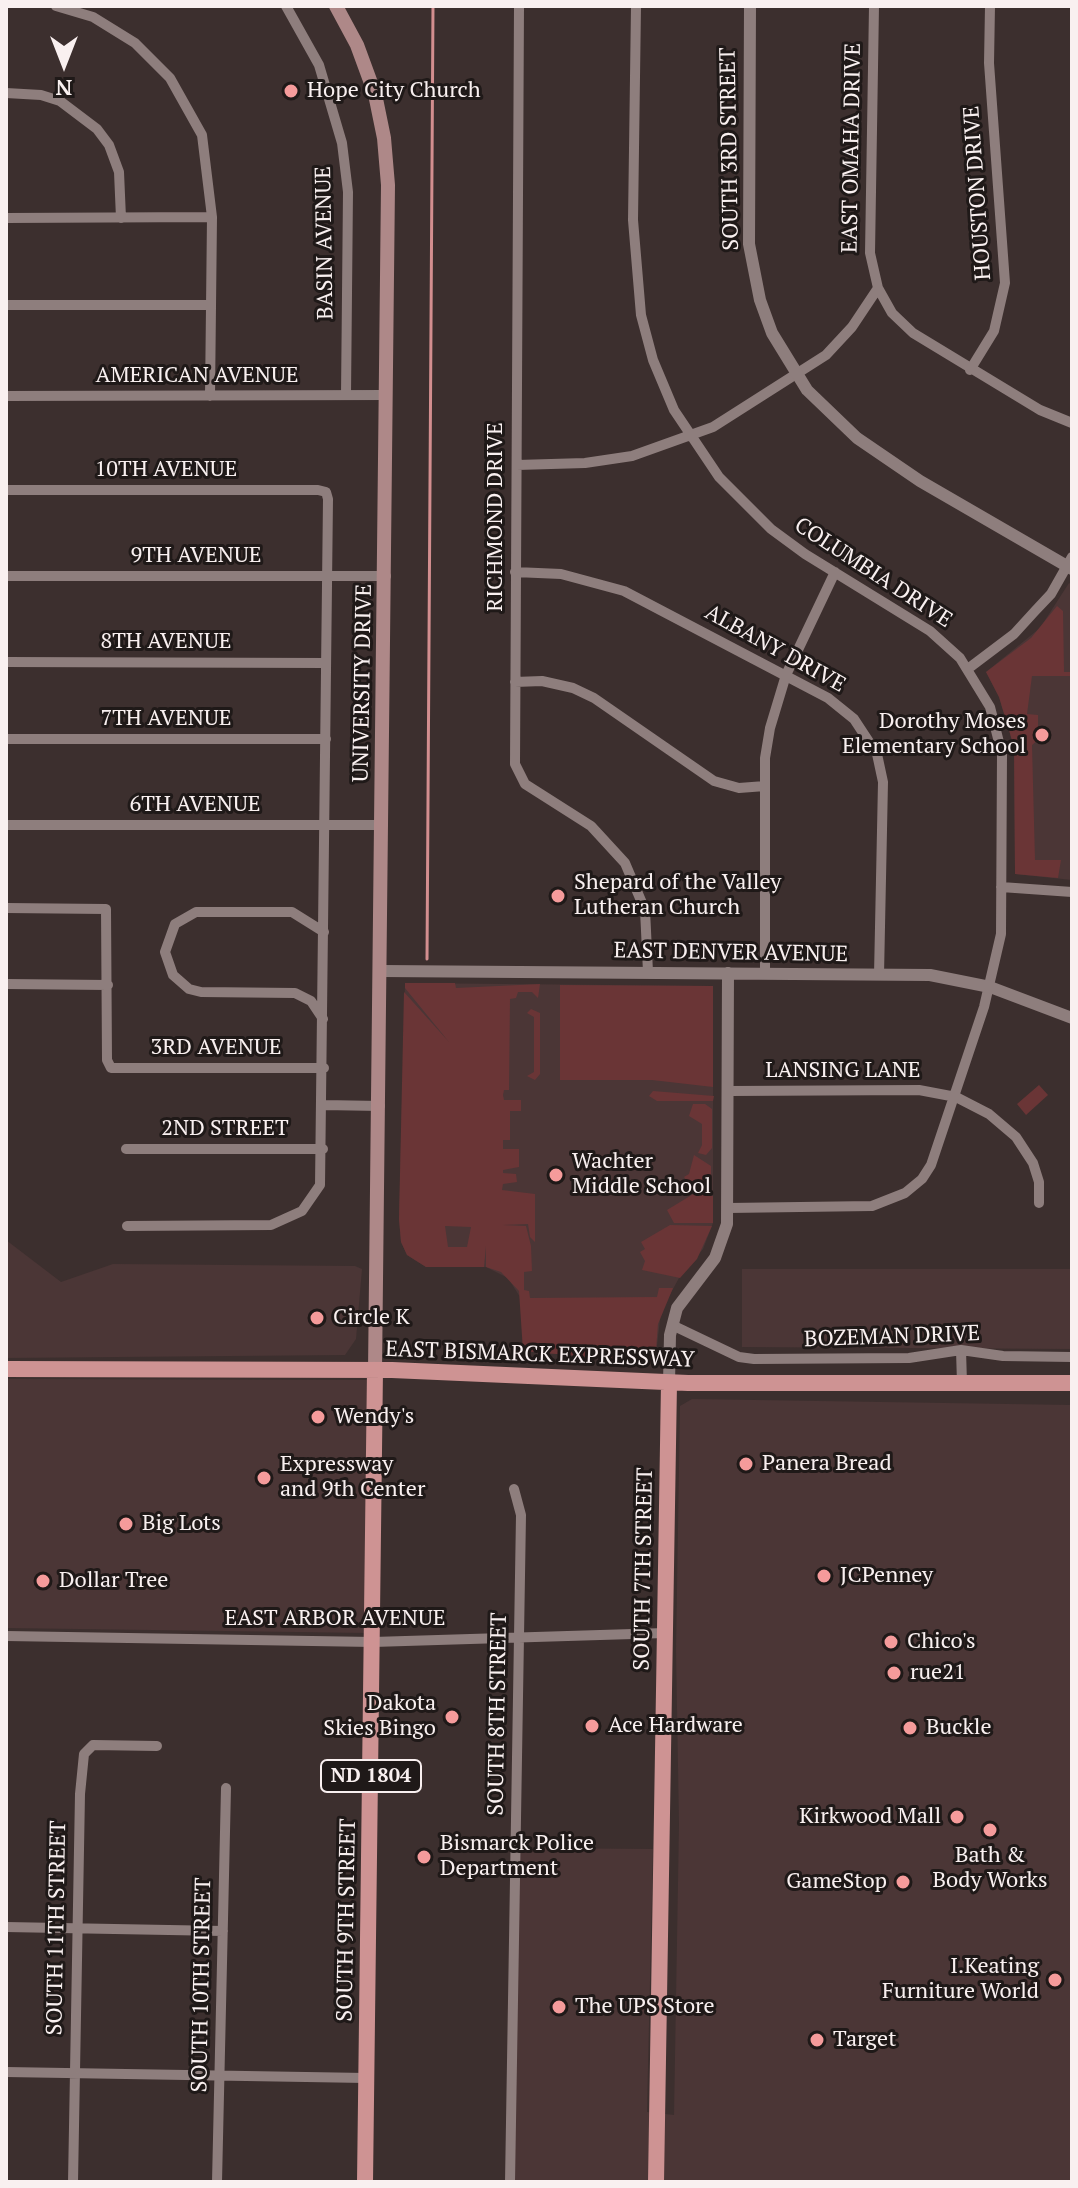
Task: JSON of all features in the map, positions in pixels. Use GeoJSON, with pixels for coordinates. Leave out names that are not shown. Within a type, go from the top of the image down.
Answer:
{"type":"FeatureCollection","features":[{"type":"Feature","properties":{"kind":"main road","name":"UNIVERSITY DRIVE"},"geometry":{"type":"LineString","coordinates":[[336,6],[369,75],[385,147],[389,193],[375,1370]]}},
{"type":"Feature","properties":{"kind":"main road","name":"EAST BISMARCK EXPRESSWAY"},"geometry":{"type":"LineString","coordinates":[[6,1369],[375,1370],[669,1383],[1072,1383]]}},
{"type":"Feature","properties":{"kind":"main road","name":"SOUTH 9TH STREET"},"geometry":{"type":"LineString","coordinates":[[365,2182],[375,1370]]}},
{"type":"Feature","properties":{"kind":"main road","name":"SOUTH 7TH STREET"},"geometry":{"type":"LineString","coordinates":[[656,2182],[669,1383]]}},
{"type":"Feature","properties":{"kind":"street"},"geometry":{"type":"LineString","coordinates":[[56,6],[93,17],[117,30],[170,78],[202,135],[212,217],[210,396]]}},
{"type":"Feature","properties":{"kind":"street","name":"BASIN AVENUE"},"geometry":{"type":"LineString","coordinates":[[286,6],[319,65],[338,122],[342,146],[348,192],[346,395]]}},
{"type":"Feature","properties":{"kind":"street","name":"RICHMOND DRIVE"},"geometry":{"type":"LineString","coordinates":[[519,6],[515,764],[525,784],[597,832],[625,863],[645,910],[648,972]]}},
{"type":"Feature","properties":{"kind":"street","name":"COLUMBIA DRIVE"},"geometry":{"type":"LineString","coordinates":[[636,6],[633,220],[641,315],[663,385],[719,477],[771,529],[930,631],[969,668],[990,707],[1002,754],[1001,934],[990,987],[956,1097],[939,1149],[922,1179],[889,1201],[848,1208],[728,1208]]}},
{"type":"Feature","properties":{"kind":"street","name":"SOUTH 3RD STREET"},"geometry":{"type":"LineString","coordinates":[[750,6],[749,244],[760,300],[772,333],[797,374],[832,416],[886,460],[1070,564]]}},
{"type":"Feature","properties":{"kind":"street","name":"EAST OMAHA DRIVE"},"geometry":{"type":"LineString","coordinates":[[874,6],[870,253],[878,288],[902,324],[970,370],[1040,410],[1072,423]]}},
{"type":"Feature","properties":{"kind":"street","name":"HOUSTON DRIVE"},"geometry":{"type":"LineString","coordinates":[[970,370],[994,331],[1005,283],[989,63],[990,6]]}},
{"type":"Feature","properties":{"kind":"street"},"geometry":{"type":"LineString","coordinates":[[6,93],[41,95],[60,101],[97,129],[109,145],[119,172],[121,218]]}},
{"type":"Feature","properties":{"kind":"street"},"geometry":{"type":"LineString","coordinates":[[6,218],[212,217]]}},
{"type":"Feature","properties":{"kind":"street"},"geometry":{"type":"LineString","coordinates":[[517,465],[599,462],[692,437],[797,374],[839,341],[878,288]]}},
{"type":"Feature","properties":{"kind":"street"},"geometry":{"type":"LineString","coordinates":[[6,305],[211,305]]}},
{"type":"Feature","properties":{"kind":"street","name":"AMERICAN AVENUE"},"geometry":{"type":"LineString","coordinates":[[6,396],[387,395]]}},
{"type":"Feature","properties":{"kind":"street","name":"10TH AVENUE"},"geometry":{"type":"LineString","coordinates":[[6,490],[326,492],[327,576]]}},
{"type":"Feature","properties":{"kind":"street"},"geometry":{"type":"LineString","coordinates":[[969,668],[1014,634],[1051,594],[1070,564]]}},
{"type":"Feature","properties":{"kind":"street","name":"ALBANY DRIVE"},"geometry":{"type":"LineString","coordinates":[[515,572],[582,578],[624,591],[786,675],[844,709],[863,730],[877,754],[883,782],[879,975]]}},
{"type":"Feature","properties":{"kind":"street"},"geometry":{"type":"LineString","coordinates":[[765,973],[765,786],[770,728],[786,675],[835,572]]}},
{"type":"Feature","properties":{"kind":"street","name":"9TH AVENUE"},"geometry":{"type":"LineString","coordinates":[[6,576],[386,576]]}},
{"type":"Feature","properties":{"kind":"street"},"geometry":{"type":"LineString","coordinates":[[127,1226],[262,1226],[280,1222],[302,1211],[320,1185],[324,1068],[327,576]]}},
{"type":"Feature","properties":{"kind":"street","name":"8TH AVENUE"},"geometry":{"type":"LineString","coordinates":[[6,662],[326,663]]}},
{"type":"Feature","properties":{"kind":"street"},"geometry":{"type":"LineString","coordinates":[[515,682],[542,681],[573,688],[594,698],[714,781],[739,788],[765,786]]}},
{"type":"Feature","properties":{"kind":"street","name":"7TH AVENUE"},"geometry":{"type":"LineString","coordinates":[[6,739],[326,739]]}},
{"type":"Feature","properties":{"kind":"street","name":"6TH AVENUE"},"geometry":{"type":"LineString","coordinates":[[6,825],[383,825]]}},
{"type":"Feature","properties":{"kind":"street"},"geometry":{"type":"LineString","coordinates":[[1001,887],[1072,892]]}},
{"type":"Feature","properties":{"kind":"street"},"geometry":{"type":"LineString","coordinates":[[6,908],[106,909],[108,985],[6,984]]}},
{"type":"Feature","properties":{"kind":"street"},"geometry":{"type":"LineString","coordinates":[[324,932],[292,912],[196,912],[175,924],[165,952],[173,975],[189,989],[201,992],[295,993],[311,1001],[324,1021]]}},
{"type":"Feature","properties":{"kind":"street","name":"EAST DENVER AVENUE"},"geometry":{"type":"LineString","coordinates":[[382,971],[765,973],[960,978],[1072,1018]]}},
{"type":"Feature","properties":{"kind":"street","name":"SOUTH 7TH STREET"},"geometry":{"type":"LineString","coordinates":[[669,1383],[672,1325],[682,1299],[715,1258],[724,1234],[728,1208],[728,973]]}},
{"type":"Feature","properties":{"kind":"street","name":"3RD AVENUE"},"geometry":{"type":"LineString","coordinates":[[108,985],[109,1066],[324,1068]]}},
{"type":"Feature","properties":{"kind":"street","name":"LANSING LANE"},"geometry":{"type":"LineString","coordinates":[[729,1091],[919,1090],[956,1097],[989,1114],[1016,1137],[1033,1163],[1039,1182],[1039,1203]]}},
{"type":"Feature","properties":{"kind":"street"},"geometry":{"type":"LineString","coordinates":[[323,1105],[380,1106]]}},
{"type":"Feature","properties":{"kind":"street","name":"2ND STREET"},"geometry":{"type":"LineString","coordinates":[[126,1149],[323,1149]]}},
{"type":"Feature","properties":{"kind":"street","name":"BOZEMAN DRIVE"},"geometry":{"type":"LineString","coordinates":[[672,1325],[739,1357],[754,1359],[909,1358],[961,1350],[1003,1356],[1072,1357]]}},
{"type":"Feature","properties":{"kind":"street"},"geometry":{"type":"LineString","coordinates":[[961,1350],[962,1383]]}},
{"type":"Feature","properties":{"kind":"street","name":"SOUTH 8TH STREET"},"geometry":{"type":"LineString","coordinates":[[510,2182],[521,1515],[514,1489]]}},
{"type":"Feature","properties":{"kind":"street","name":"EAST ARBOR AVENUE"},"geometry":{"type":"LineString","coordinates":[[6,1636],[373,1642],[665,1633]]}},
{"type":"Feature","properties":{"kind":"street","name":"SOUTH 11TH STREET"},"geometry":{"type":"LineString","coordinates":[[73,2182],[80,1794],[85,1751],[93,1745],[157,1746]]}},
{"type":"Feature","properties":{"kind":"street","name":"SOUTH 10TH STREET"},"geometry":{"type":"LineString","coordinates":[[217,2182],[226,1788]]}},
{"type":"Feature","properties":{"kind":"street"},"geometry":{"type":"LineString","coordinates":[[6,1927],[223,1931]]}},
{"type":"Feature","properties":{"kind":"street"},"geometry":{"type":"LineString","coordinates":[[6,2072],[366,2078]]}},
{"type":"Feature","properties":{"kind":"shaded area","name":"Dorothy Moses Elementary School"},"geometry":{"type":"Polygon","coordinates":[[[1069,583],[1072,585],[1072,880],[1015,874],[1014,747],[999,697],[986,672],[1040,628],[1069,583]]]}},
{"type":"Feature","properties":{"kind":"shaded area"},"geometry":{"type":"Polygon","coordinates":[[[1057,606],[1063,611],[1064,672],[1071,672],[1071,676],[1032,676],[1027,714],[1038,715],[1038,740],[1032,745],[1035,860],[1061,860],[1058,878],[1015,874],[1014,747],[999,697],[986,672],[1031,638],[1057,606]]]}},
{"type":"Feature","properties":{"kind":"shaded area","name":"Wachter Middle School"},"geometry":{"type":"Polygon","coordinates":[[[405,983],[713,986],[713,1223],[703,1249],[679,1278],[661,1311],[655,1363],[523,1351],[522,1300],[508,1278],[486,1267],[426,1267],[407,1255],[401,1242],[399,1219],[405,983]]]}},
{"type":"Feature","properties":{"kind":"shaded area"},"geometry":{"type":"Polygon","coordinates":[[[405,983],[455,983],[456,988],[540,984],[538,998],[532,992],[518,992],[516,998],[510,999],[509,1090],[504,1090],[503,1095],[504,1100],[521,1100],[521,1111],[510,1111],[510,1140],[503,1140],[503,1149],[519,1149],[519,1167],[503,1170],[503,1173],[516,1174],[517,1182],[503,1184],[502,1190],[535,1194],[535,1242],[530,1237],[528,1224],[502,1225],[526,1226],[532,1271],[524,1272],[524,1290],[529,1291],[530,1298],[657,1297],[659,1288],[673,1288],[658,1324],[655,1363],[523,1351],[519,1291],[501,1272],[486,1267],[486,1246],[484,1267],[426,1267],[407,1255],[401,1242],[399,1219],[404,992],[449,1042],[405,988],[405,983]],[[445,1226],[448,1247],[467,1247],[471,1227],[445,1226]]]}},
{"type":"Feature","properties":{"kind":"shaded area"},"geometry":{"type":"Polygon","coordinates":[[[560,985],[713,986],[713,1087],[652,1080],[560,1080],[560,985]]]}},
{"type":"Feature","properties":{"kind":"shaded area"},"geometry":{"type":"Polygon","coordinates":[[[531,1009],[540,1013],[540,1074],[535,1080],[527,1076],[534,1072],[534,1017],[527,1013],[531,1009]]]}},
{"type":"Feature","properties":{"kind":"shaded area"},"geometry":{"type":"Polygon","coordinates":[[[1039,1085],[1048,1095],[1026,1115],[1017,1104],[1039,1085]]]}},
{"type":"Feature","properties":{"kind":"shaded area"},"geometry":{"type":"Polygon","coordinates":[[[653,1091],[714,1096],[713,1101],[657,1101],[649,1096],[653,1091]]]}},
{"type":"Feature","properties":{"kind":"shaded area"},"geometry":{"type":"Polygon","coordinates":[[[693,1104],[705,1104],[712,1109],[712,1148],[706,1155],[698,1153],[702,1145],[702,1124],[689,1116],[693,1104]]]}},
{"type":"Feature","properties":{"kind":"shaded area"},"geometry":{"type":"Polygon","coordinates":[[[694,1155],[711,1166],[711,1185],[689,1185],[684,1177],[689,1174],[694,1155]]]}},
{"type":"Feature","properties":{"kind":"shaded area"},"geometry":{"type":"Polygon","coordinates":[[[695,1193],[713,1196],[713,1223],[674,1223],[667,1210],[695,1193]]]}},
{"type":"Feature","properties":{"kind":"shaded area"},"geometry":{"type":"Polygon","coordinates":[[[670,1225],[712,1226],[697,1259],[680,1278],[642,1270],[645,1261],[640,1252],[645,1249],[641,1242],[670,1225]]]}},
{"type":"Feature","properties":{"kind":"shaded area"},"geometry":{"type":"Polygon","coordinates":[[[6,1240],[61,1282],[113,1264],[355,1266],[362,1269],[356,1339],[345,1355],[6,1358],[6,1240]]]}},
{"type":"Feature","properties":{"kind":"shaded area"},"geometry":{"type":"Polygon","coordinates":[[[742,1269],[1072,1269],[1072,1349],[742,1347],[742,1269]]]}},
{"type":"Feature","properties":{"kind":"shaded area"},"geometry":{"type":"Polygon","coordinates":[[[6,1379],[367,1380],[368,1633],[6,1628],[6,1379]]]}},
{"type":"Feature","properties":{"kind":"shaded area","name":"Kirkwood Mall"},"geometry":{"type":"Polygon","coordinates":[[[692,1399],[1072,1405],[1072,2182],[512,2182],[519,1848],[653,1849],[647,2112],[674,2115],[679,1824],[676,1650],[680,1406],[692,1399]]]}},
{"type":"Feature","properties":{"kind":"waterway"},"geometry":{"type":"LineString","coordinates":[[427,959],[433,6]]}},
{"type":"Feature","properties":{"kind":"place","name":"Hope City Church"},"geometry":{"type":"Point","coordinates":[291,91]}},
{"type":"Feature","properties":{"kind":"place","name":"Dorothy Moses Elementary School"},"geometry":{"type":"Point","coordinates":[1042,735]}},
{"type":"Feature","properties":{"kind":"place","name":"Shepard of the Valley Lutheran Church"},"geometry":{"type":"Point","coordinates":[558,896]}},
{"type":"Feature","properties":{"kind":"place","name":"Wachter Middle School"},"geometry":{"type":"Point","coordinates":[556,1175]}},
{"type":"Feature","properties":{"kind":"place","name":"Circle K"},"geometry":{"type":"Point","coordinates":[317,1318]}},
{"type":"Feature","properties":{"kind":"place","name":"Wendy's"},"geometry":{"type":"Point","coordinates":[318,1417]}},
{"type":"Feature","properties":{"kind":"place","name":"Panera Bread"},"geometry":{"type":"Point","coordinates":[746,1464]}},
{"type":"Feature","properties":{"kind":"place","name":"Expressway and 9th Center"},"geometry":{"type":"Point","coordinates":[264,1478]}},
{"type":"Feature","properties":{"kind":"place","name":"Big Lots"},"geometry":{"type":"Point","coordinates":[126,1524]}},
{"type":"Feature","properties":{"kind":"place","name":"JCPenney"},"geometry":{"type":"Point","coordinates":[824,1576]}},
{"type":"Feature","properties":{"kind":"place","name":"Dollar Tree"},"geometry":{"type":"Point","coordinates":[43,1581]}},
{"type":"Feature","properties":{"kind":"place","name":"Chico's"},"geometry":{"type":"Point","coordinates":[891,1642]}},
{"type":"Feature","properties":{"kind":"place","name":"rue21"},"geometry":{"type":"Point","coordinates":[894,1673]}},
{"type":"Feature","properties":{"kind":"place","name":"Dakota Skies Bingo"},"geometry":{"type":"Point","coordinates":[452,1717]}},
{"type":"Feature","properties":{"kind":"place","name":"Ace Hardware"},"geometry":{"type":"Point","coordinates":[592,1726]}},
{"type":"Feature","properties":{"kind":"place","name":"Buckle"},"geometry":{"type":"Point","coordinates":[910,1728]}},
{"type":"Feature","properties":{"kind":"place","name":"Kirkwood Mall"},"geometry":{"type":"Point","coordinates":[957,1817]}},
{"type":"Feature","properties":{"kind":"place","name":"Bath & Body Works"},"geometry":{"type":"Point","coordinates":[990,1830]}},
{"type":"Feature","properties":{"kind":"place","name":"Bismarck Police Department"},"geometry":{"type":"Point","coordinates":[424,1857]}},
{"type":"Feature","properties":{"kind":"place","name":"GameStop"},"geometry":{"type":"Point","coordinates":[903,1882]}},
{"type":"Feature","properties":{"kind":"place","name":"I.Keating Furniture World"},"geometry":{"type":"Point","coordinates":[1055,1980]}},
{"type":"Feature","properties":{"kind":"place","name":"The UPS Store"},"geometry":{"type":"Point","coordinates":[559,2007]}},
{"type":"Feature","properties":{"kind":"place","name":"Target"},"geometry":{"type":"Point","coordinates":[817,2040]}}]}
